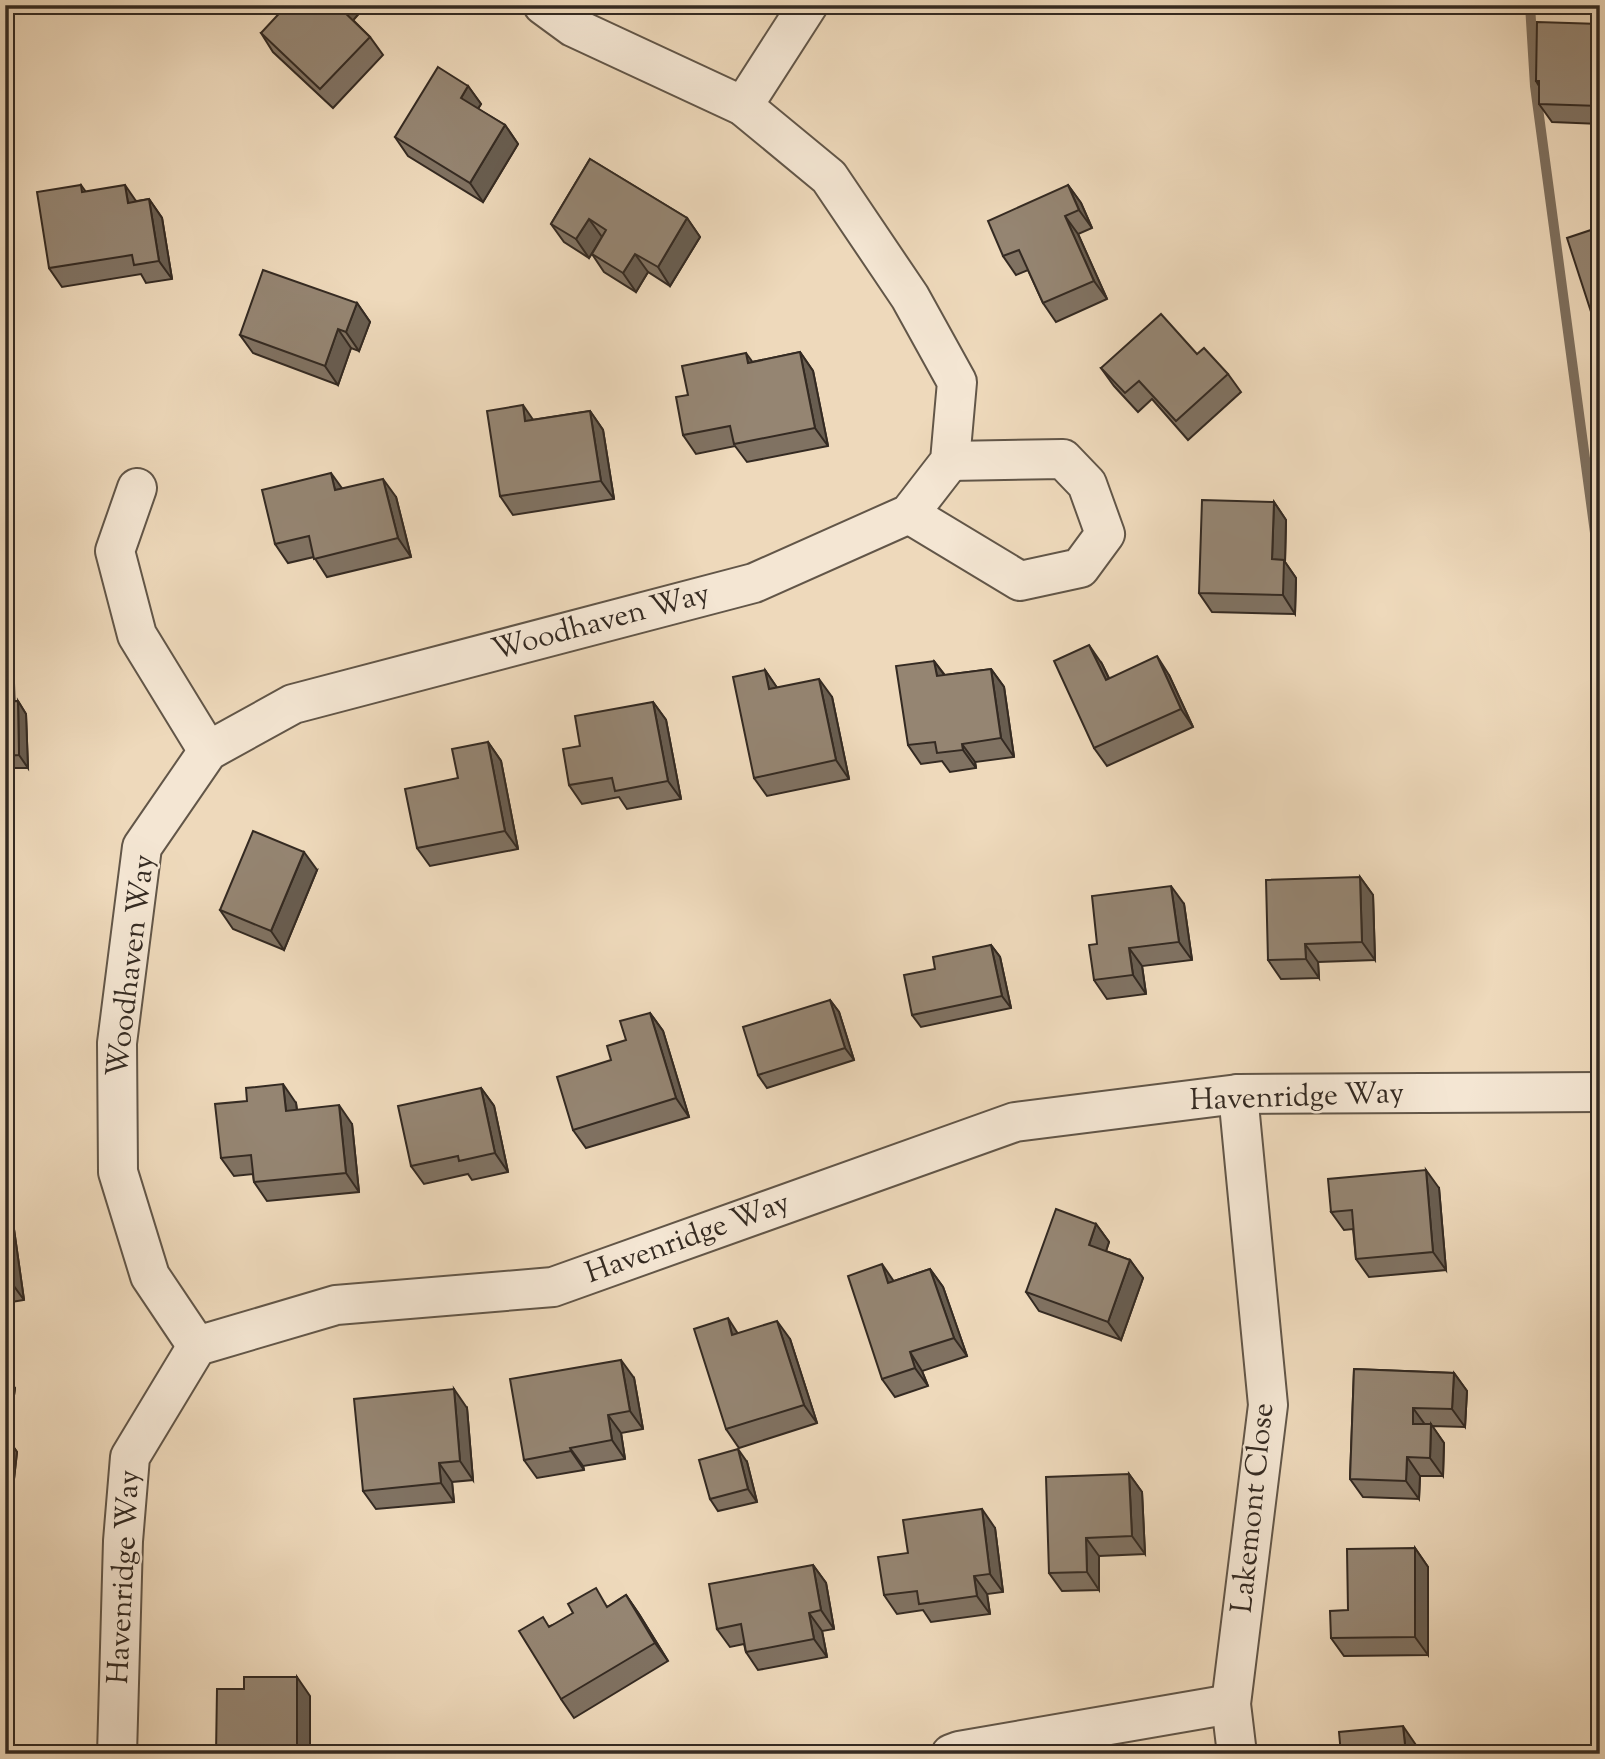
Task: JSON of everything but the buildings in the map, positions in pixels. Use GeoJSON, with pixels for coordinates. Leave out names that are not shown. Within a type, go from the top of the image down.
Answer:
{"type":"FeatureCollection","features":[{"type":"Feature","properties":{"kind":"street"},"geometry":{"type":"LineString","coordinates":[[543,5],[573,27],[743,106],[829,177],[910,297],[957,382],[950,461],[1063,459],[1087,484],[1105,534],[1080,568],[1020,581],[909,514]]}},
{"type":"Feature","properties":{"kind":"street"},"geometry":{"type":"LineString","coordinates":[[743,106],[808,5]]}},
{"type":"Feature","properties":{"kind":"street","name":"Woodhaven Way"},"geometry":{"type":"LineString","coordinates":[[197,1346],[150,1276],[118,1172],[117,1044],[142,847],[208,751],[293,704],[754,583],[909,514],[950,461]]}},
{"type":"Feature","properties":{"kind":"street"},"geometry":{"type":"LineString","coordinates":[[136,488],[115,551],[137,635],[208,751]]}},
{"type":"Feature","properties":{"kind":"street","name":"Havenridge Way"},"geometry":{"type":"LineString","coordinates":[[117,1754],[122,1541],[130,1457],[197,1346],[336,1306],[553,1287],[1016,1122],[1238,1094],[1600,1092]]}},
{"type":"Feature","properties":{"kind":"street","name":"Lakemont Close"},"geometry":{"type":"LineString","coordinates":[[1237,1754],[1231,1704],[1268,1405],[1238,1094]]}},
{"type":"Feature","properties":{"kind":"street"},"geometry":{"type":"LineString","coordinates":[[951,1754],[1231,1704]]}},
{"type":"Feature","properties":{"kind":"waterway"},"geometry":{"type":"LineString","coordinates":[[1530,5],[1535,86],[1600,570]]}}]}
